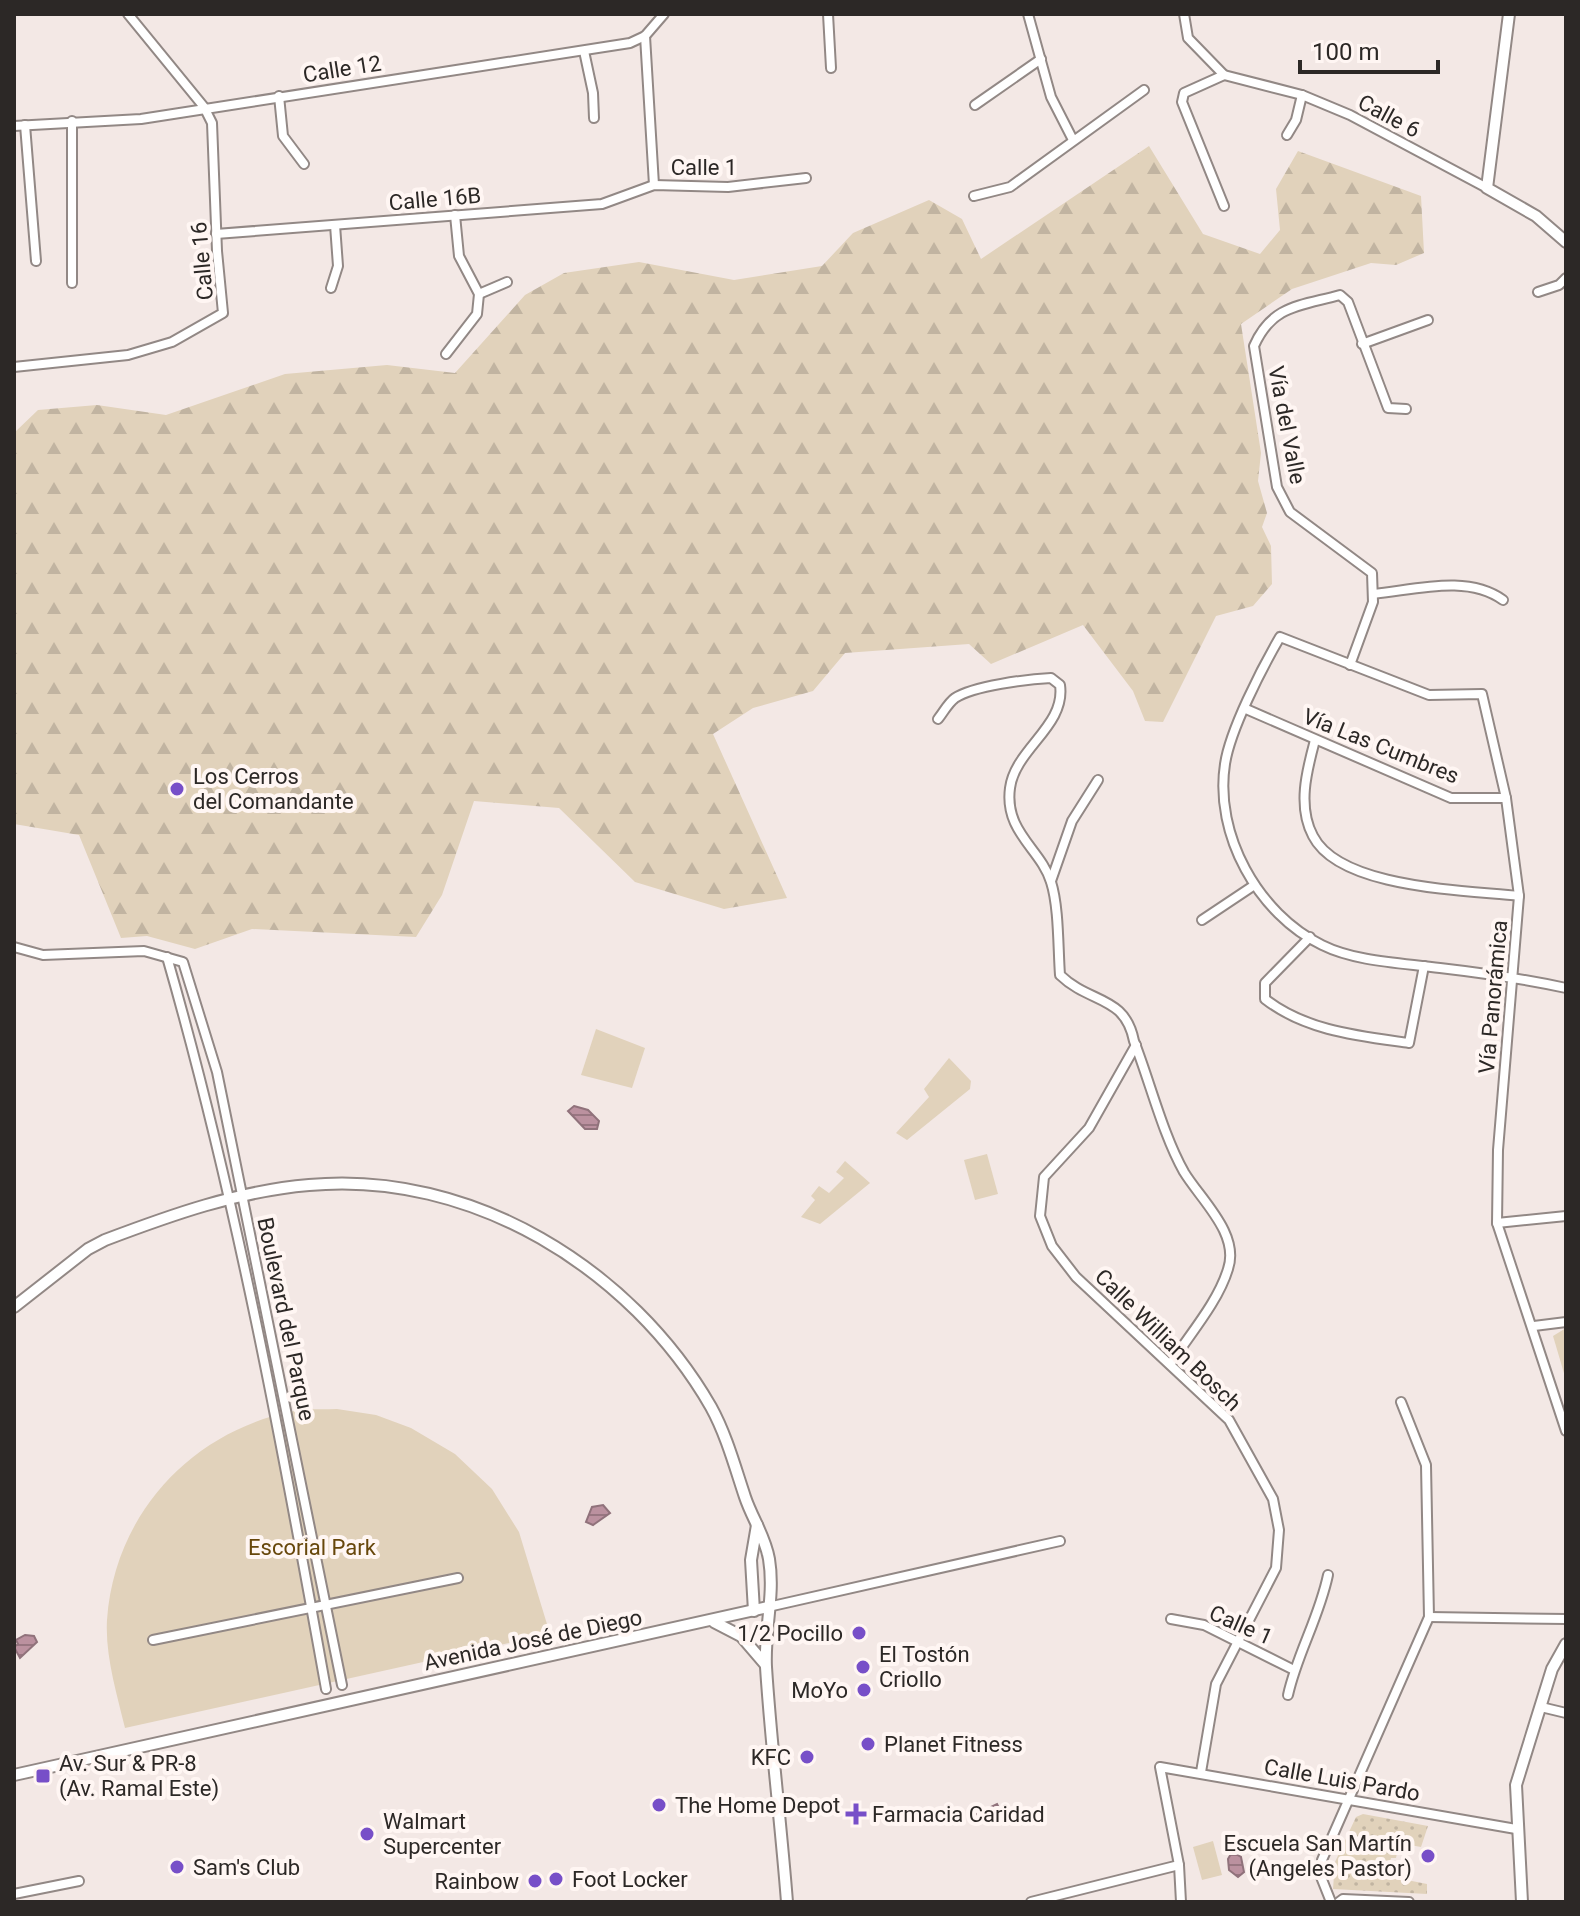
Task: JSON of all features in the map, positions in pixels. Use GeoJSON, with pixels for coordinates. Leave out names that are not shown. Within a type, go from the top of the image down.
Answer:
{"type":"FeatureCollection","features":[{"type":"Feature","properties":{"kind":"street","name":"Calle 16"},"geometry":{"type":"LineString","coordinates":[[14,367],[128,355],[172,342],[219,317],[224,308],[216,234],[212,123],[204,107],[128,14]]}},
{"type":"Feature","properties":{"kind":"street"},"geometry":{"type":"LineString","coordinates":[[645,36],[664,14]]}},
{"type":"Feature","properties":{"kind":"street"},"geometry":{"type":"LineString","coordinates":[[828,14],[831,68]]}},
{"type":"Feature","properties":{"kind":"street"},"geometry":{"type":"LineString","coordinates":[[1028,14],[1051,97],[1073,140]]}},
{"type":"Feature","properties":{"kind":"street"},"geometry":{"type":"LineString","coordinates":[[1184,14],[1188,38],[1224,75],[1191,88],[1184,93],[1182,102],[1224,206]]}},
{"type":"Feature","properties":{"kind":"street"},"geometry":{"type":"LineString","coordinates":[[1509,14],[1487,188],[1536,216],[1566,242]]}},
{"type":"Feature","properties":{"kind":"street","name":"Calle 12"},"geometry":{"type":"LineString","coordinates":[[14,126],[141,119],[584,51],[630,43],[645,36]]}},
{"type":"Feature","properties":{"kind":"street","name":"Calle 1"},"geometry":{"type":"LineString","coordinates":[[645,36],[654,185],[728,187],[806,178]]}},
{"type":"Feature","properties":{"kind":"street"},"geometry":{"type":"LineString","coordinates":[[584,51],[593,93],[594,118]]}},
{"type":"Feature","properties":{"kind":"street"},"geometry":{"type":"LineString","coordinates":[[975,105],[1041,59]]}},
{"type":"Feature","properties":{"kind":"street","name":"Calle 6"},"geometry":{"type":"LineString","coordinates":[[1224,75],[1302,95],[1350,115],[1487,188]]}},
{"type":"Feature","properties":{"kind":"street"},"geometry":{"type":"LineString","coordinates":[[974,196],[1013,185],[1144,90]]}},
{"type":"Feature","properties":{"kind":"street"},"geometry":{"type":"LineString","coordinates":[[1287,135],[1296,120],[1302,95]]}},
{"type":"Feature","properties":{"kind":"street"},"geometry":{"type":"LineString","coordinates":[[279,96],[283,136],[304,164]]}},
{"type":"Feature","properties":{"kind":"street"},"geometry":{"type":"LineString","coordinates":[[72,121],[72,283]]}},
{"type":"Feature","properties":{"kind":"street"},"geometry":{"type":"LineString","coordinates":[[25,125],[36,261]]}},
{"type":"Feature","properties":{"kind":"street","name":"Calle 16B"},"geometry":{"type":"LineString","coordinates":[[216,234],[602,204],[654,185]]}},
{"type":"Feature","properties":{"kind":"street"},"geometry":{"type":"LineString","coordinates":[[446,354],[477,314],[479,294],[459,256],[455,215]]}},
{"type":"Feature","properties":{"kind":"street"},"geometry":{"type":"LineString","coordinates":[[331,288],[338,266],[335,225]]}},
{"type":"Feature","properties":{"kind":"street"},"geometry":{"type":"LineString","coordinates":[[1538,292],[1559,285],[1566,278]]}},
{"type":"Feature","properties":{"kind":"street"},"geometry":{"type":"LineString","coordinates":[[479,294],[507,282]]}},
{"type":"Feature","properties":{"kind":"street","name":"Vía del Valle"},"geometry":{"type":"LineString","coordinates":[[1373,594],[1372,573],[1290,512],[1277,487],[1254,346],[1263,325],[1277,313],[1340,295],[1348,302],[1388,408],[1406,409]]}},
{"type":"Feature","properties":{"kind":"street"},"geometry":{"type":"LineString","coordinates":[[1362,344],[1428,320]]}},
{"type":"Feature","properties":{"kind":"street"},"geometry":{"type":"LineString","coordinates":[[1503,600],[1492,592],[1461,585],[1373,594],[1373,602],[1350,665],[1280,637],[1225,762],[1222,795],[1230,836],[1253,886],[1322,946],[1367,958],[1512,976],[1566,988]]}},
{"type":"Feature","properties":{"kind":"street","name":"Vía Panorámica"},"geometry":{"type":"LineString","coordinates":[[1350,665],[1429,695],[1482,694],[1506,798],[1519,896],[1498,1150],[1497,1223],[1534,1326],[1566,1431]]}},
{"type":"Feature","properties":{"kind":"street"},"geometry":{"type":"LineString","coordinates":[[938,719],[954,699],[979,690],[1051,678],[1060,685],[1062,698],[1054,716],[1014,772],[1009,791],[1017,832],[1051,881]]}},
{"type":"Feature","properties":{"kind":"street","name":"Vía Las Cumbres"},"geometry":{"type":"LineString","coordinates":[[1246,709],[1451,798],[1506,798]]}},
{"type":"Feature","properties":{"kind":"street"},"geometry":{"type":"LineString","coordinates":[[1315,740],[1306,776],[1305,800],[1313,836],[1335,858],[1377,880],[1519,896]]}},
{"type":"Feature","properties":{"kind":"street"},"geometry":{"type":"LineString","coordinates":[[1098,780],[1072,821],[1051,881],[1060,975],[1077,991],[1120,1008],[1130,1022],[1183,1170],[1217,1220],[1229,1246],[1229,1268],[1171,1363]]}},
{"type":"Feature","properties":{"kind":"street"},"geometry":{"type":"LineString","coordinates":[[1202,920],[1253,886]]}},
{"type":"Feature","properties":{"kind":"street"},"geometry":{"type":"LineString","coordinates":[[1310,937],[1265,983],[1265,999],[1297,1018],[1339,1033],[1409,1043],[1424,966]]}},
{"type":"Feature","properties":{"kind":"street"},"geometry":{"type":"LineString","coordinates":[[14,947],[43,955],[144,951],[167,957]]}},
{"type":"Feature","properties":{"kind":"street","name":"Boulevard del Parque"},"geometry":{"type":"LineString","coordinates":[[167,957],[183,962],[217,1072],[342,1685]]}},
{"type":"Feature","properties":{"kind":"street","name":"Boulevard del Parque"},"geometry":{"type":"LineString","coordinates":[[167,957],[201,1076],[229,1199],[326,1689]]}},
{"type":"Feature","properties":{"kind":"street","name":"Calle William Bosch"},"geometry":{"type":"LineString","coordinates":[[1136,1045],[1089,1128],[1044,1177],[1040,1216],[1052,1246],[1076,1277],[1229,1420],[1273,1499],[1279,1530],[1276,1568],[1216,1684],[1201,1772]]}},
{"type":"Feature","properties":{"kind":"street"},"geometry":{"type":"LineString","coordinates":[[14,1307],[96,1245],[170,1215],[243,1196],[319,1185],[423,1191],[510,1222],[590,1270],[633,1307],[685,1367],[712,1409],[769,1558],[766,1665],[787,1902]]}},
{"type":"Feature","properties":{"kind":"street"},"geometry":{"type":"LineString","coordinates":[[1497,1223],[1566,1216]]}},
{"type":"Feature","properties":{"kind":"street"},"geometry":{"type":"LineString","coordinates":[[1534,1326],[1566,1322]]}},
{"type":"Feature","properties":{"kind":"street"},"geometry":{"type":"LineString","coordinates":[[1331,1902],[1321,1877],[1322,1860],[1429,1617],[1426,1465],[1401,1402]]}},
{"type":"Feature","properties":{"kind":"street"},"geometry":{"type":"LineString","coordinates":[[754,1611],[751,1560],[758,1523]]}},
{"type":"Feature","properties":{"kind":"street","name":"Avenida José de Diego"},"geometry":{"type":"LineString","coordinates":[[14,1775],[1060,1541]]}},
{"type":"Feature","properties":{"kind":"street"},"geometry":{"type":"LineString","coordinates":[[1288,1695],[1294,1670],[1322,1605],[1328,1575]]}},
{"type":"Feature","properties":{"kind":"street"},"geometry":{"type":"LineString","coordinates":[[153,1640],[311,1605],[458,1578]]}},
{"type":"Feature","properties":{"kind":"street"},"geometry":{"type":"LineString","coordinates":[[1429,1617],[1566,1619]]}},
{"type":"Feature","properties":{"kind":"street","name":"Calle 1"},"geometry":{"type":"LineString","coordinates":[[1171,1619],[1204,1625],[1294,1670]]}},
{"type":"Feature","properties":{"kind":"street"},"geometry":{"type":"LineString","coordinates":[[712,1621],[741,1636],[766,1665]]}},
{"type":"Feature","properties":{"kind":"street"},"geometry":{"type":"LineString","coordinates":[[1521,1902],[1516,1785],[1552,1669],[1566,1644]]}},
{"type":"Feature","properties":{"kind":"street"},"geometry":{"type":"LineString","coordinates":[[1541,1707],[1566,1713]]}},
{"type":"Feature","properties":{"kind":"street","name":"Calle Luis Pardo"},"geometry":{"type":"LineString","coordinates":[[1179,1865],[1160,1767],[1516,1829]]}},
{"type":"Feature","properties":{"kind":"street"},"geometry":{"type":"LineString","coordinates":[[1031,1902],[1179,1865],[1181,1902]]}},
{"type":"Feature","properties":{"kind":"street"},"geometry":{"type":"LineString","coordinates":[[14,1894],[79,1881]]}},
{"type":"Feature","properties":{"kind":"street"},"geometry":{"type":"LineString","coordinates":[[1339,1902],[1409,1902]]}},
{"type":"Feature","properties":{"kind":"green space"},"geometry":{"type":"Polygon","coordinates":[[[1149,146],[1203,234],[1260,254],[1280,230],[1276,189],[1298,151],[1421,196],[1424,253],[1396,265],[1371,263],[1292,289],[1241,324],[1261,453],[1258,481],[1267,513],[1262,527],[1271,546],[1272,584],[1253,606],[1216,616],[1163,722],[1145,721],[1133,691],[1083,625],[991,664],[969,644],[845,653],[813,691],[753,708],[713,734],[787,898],[724,909],[635,882],[559,808],[474,801],[442,895],[416,937],[252,929],[195,949],[147,936],[121,938],[79,835],[14,824],[14,433],[38,410],[97,405],[166,415],[285,374],[387,365],[455,373],[525,295],[564,273],[639,262],[734,280],[822,266],[853,233],[929,200],[962,219],[981,259],[1149,146]]]}},
{"type":"Feature","properties":{"kind":"green space"},"geometry":{"type":"Polygon","coordinates":[[[596,1029],[645,1048],[632,1088],[581,1075],[596,1029]]]}},
{"type":"Feature","properties":{"kind":"green space"},"geometry":{"type":"Polygon","coordinates":[[[949,1058],[971,1081],[970,1089],[907,1140],[896,1133],[929,1097],[924,1089],[949,1058]]]}},
{"type":"Feature","properties":{"kind":"green space"},"geometry":{"type":"Polygon","coordinates":[[[987,1154],[998,1194],[975,1200],[964,1160],[987,1154]]]}},
{"type":"Feature","properties":{"kind":"green space"},"geometry":{"type":"Polygon","coordinates":[[[845,1161],[870,1183],[820,1224],[801,1217],[815,1200],[811,1196],[819,1186],[829,1193],[844,1178],[836,1172],[845,1161]]]}},
{"type":"Feature","properties":{"kind":"green space"},"geometry":{"type":"Polygon","coordinates":[[[1566,1328],[1566,1380],[1553,1336],[1566,1328]]]}},
{"type":"Feature","properties":{"kind":"green space","name":"Escorial Park"},"geometry":{"type":"Polygon","coordinates":[[[337,1409],[376,1415],[411,1428],[455,1454],[492,1489],[519,1532],[550,1634],[125,1728],[110,1661],[107,1620],[113,1582],[124,1547],[141,1515],[163,1486],[189,1460],[219,1439],[252,1423],[289,1412],[337,1409]]]}},
{"type":"Feature","properties":{"kind":"green space"},"geometry":{"type":"Polygon","coordinates":[[[1363,1814],[1428,1826],[1421,1847],[1399,1843],[1387,1876],[1427,1884],[1427,1894],[1333,1889],[1335,1862],[1356,1817],[1363,1814]]]}},
{"type":"Feature","properties":{"kind":"green space"},"geometry":{"type":"Polygon","coordinates":[[[1213,1841],[1222,1875],[1202,1880],[1193,1847],[1213,1841]]]}},
{"type":"Feature","properties":{"kind":"shaded area"},"geometry":{"type":"Polygon","coordinates":[[[574,1106],[588,1110],[599,1121],[597,1129],[585,1129],[568,1111],[574,1106]]]}},
{"type":"Feature","properties":{"kind":"shaded area"},"geometry":{"type":"Polygon","coordinates":[[[603,1505],[610,1513],[593,1525],[586,1522],[592,1507],[603,1505]]]}},
{"type":"Feature","properties":{"kind":"shaded area"},"geometry":{"type":"Polygon","coordinates":[[[25,1635],[34,1636],[37,1642],[20,1658],[14,1647],[18,1644],[16,1640],[25,1635]]]}},
{"type":"Feature","properties":{"kind":"shaded area"},"geometry":{"type":"Polygon","coordinates":[[[997,1804],[1001,1812],[993,1816],[995,1820],[978,1823],[974,1815],[997,1804]]]}},
{"type":"Feature","properties":{"kind":"shaded area"},"geometry":{"type":"Polygon","coordinates":[[[1232,1852],[1241,1857],[1244,1872],[1238,1877],[1229,1870],[1228,1859],[1232,1852]]]}},
{"type":"Feature","properties":{"kind":"place","name":"Los Cerros del Comandante"},"geometry":{"type":"Point","coordinates":[177,789]}},
{"type":"Feature","properties":{"kind":"place","name":"1/2 Pocillo"},"geometry":{"type":"Point","coordinates":[859,1633]}},
{"type":"Feature","properties":{"kind":"place","name":"El Tostón Criollo"},"geometry":{"type":"Point","coordinates":[863,1667]}},
{"type":"Feature","properties":{"kind":"place","name":"MoYo"},"geometry":{"type":"Point","coordinates":[864,1690]}},
{"type":"Feature","properties":{"kind":"place","name":"Planet Fitness"},"geometry":{"type":"Point","coordinates":[868,1744]}},
{"type":"Feature","properties":{"kind":"place","name":"KFC"},"geometry":{"type":"Point","coordinates":[807,1757]}},
{"type":"Feature","properties":{"kind":"place","name":"Av. Sur & PR-8 (Av. Ramal Este)"},"geometry":{"type":"Point","coordinates":[43,1776]}},
{"type":"Feature","properties":{"kind":"place","name":"The Home Depot"},"geometry":{"type":"Point","coordinates":[659,1805]}},
{"type":"Feature","properties":{"kind":"place","name":"Farmacia Caridad"},"geometry":{"type":"Point","coordinates":[856,1814]}},
{"type":"Feature","properties":{"kind":"place","name":"Walmart Supercenter"},"geometry":{"type":"Point","coordinates":[367,1834]}},
{"type":"Feature","properties":{"kind":"place","name":"Escuela San Martín (Angeles Pastor)"},"geometry":{"type":"Point","coordinates":[1428,1856]}},
{"type":"Feature","properties":{"kind":"place","name":"Sam's Club"},"geometry":{"type":"Point","coordinates":[177,1867]}},
{"type":"Feature","properties":{"kind":"place","name":"Foot Locker"},"geometry":{"type":"Point","coordinates":[556,1879]}},
{"type":"Feature","properties":{"kind":"place","name":"Rainbow"},"geometry":{"type":"Point","coordinates":[535,1881]}}]}
